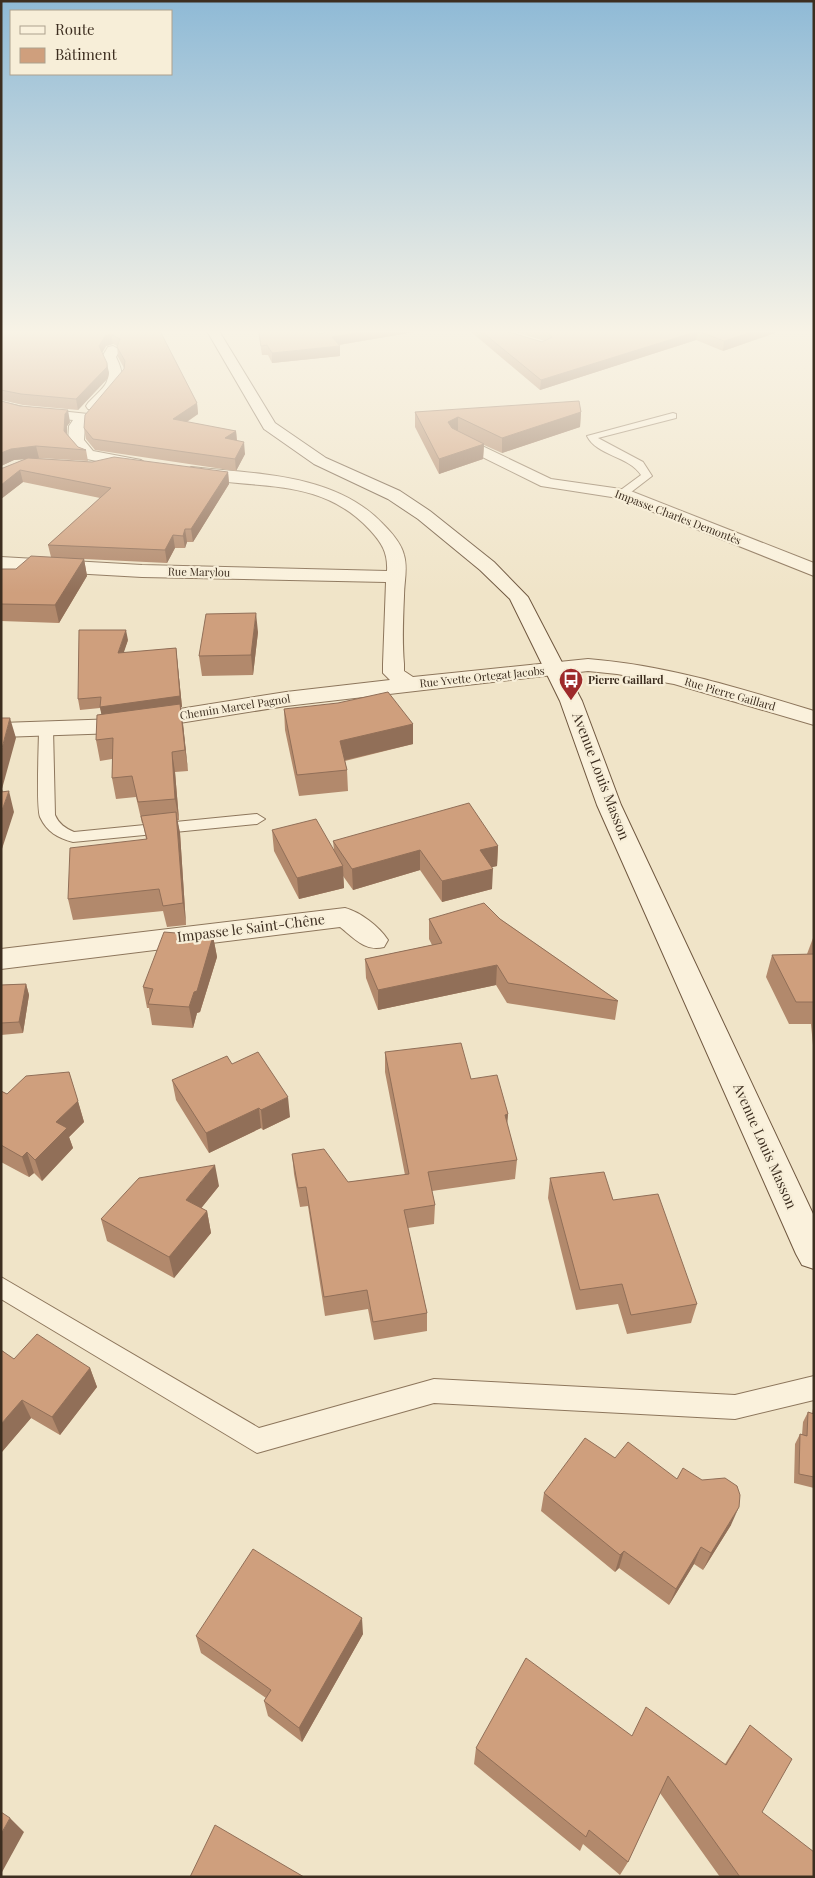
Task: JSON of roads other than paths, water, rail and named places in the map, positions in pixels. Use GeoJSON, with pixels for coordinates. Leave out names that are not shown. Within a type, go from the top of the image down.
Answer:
{"type":"FeatureCollection","features":[{"type":"Feature","properties":{"kind":"street"},"geometry":{"type":"LineString","coordinates":[[82,419],[77,426],[76,441],[88,455],[116,462],[155,467]]}},
{"type":"Feature","properties":{"kind":"street","name":"Avenue Louis Masson"},"geometry":{"type":"LineString","coordinates":[[264,419],[269,426],[320,461],[394,495],[453,536],[518,597],[576,711],[609,805],[814,1254]]}},
{"type":"Feature","properties":{"kind":"street","name":"Impasse Charles Demontès"},"geometry":{"type":"LineString","coordinates":[[457,439],[547,483],[622,494],[814,570]]}},
{"type":"Feature","properties":{"kind":"street"},"geometry":{"type":"LineString","coordinates":[[81,470],[103,467],[116,462]]}},
{"type":"Feature","properties":{"kind":"street","name":"Rue Yvette Ortegat Jacobs"},"geometry":{"type":"LineString","coordinates":[[174,470],[291,485],[345,501],[361,511],[377,526],[393,548],[397,577],[394,599],[394,673],[409,684],[556,669]]}},
{"type":"Feature","properties":{"kind":"street","name":"Rue Marylou"},"geometry":{"type":"LineString","coordinates":[[1,563],[142,571],[397,577]]}},
{"type":"Feature","properties":{"kind":"street","name":"Rue Pierre Gaillard"},"geometry":{"type":"LineString","coordinates":[[556,669],[588,665],[640,669],[814,718]]}},
{"type":"Feature","properties":{"kind":"street","name":"Chemin Marcel Pagnol"},"geometry":{"type":"LineString","coordinates":[[1,730],[117,726],[286,699],[409,684]]}},
{"type":"Feature","properties":{"kind":"street","name":"Impasse le Saint-Chêne"},"geometry":{"type":"LineString","coordinates":[[1,959],[345,917],[374,940]]}},
{"type":"Feature","properties":{"kind":"lane"},"geometry":{"type":"LineString","coordinates":[[622,494],[647,476],[639,464],[595,442],[592,436],[662,419]]}},
{"type":"Feature","properties":{"kind":"lane"},"geometry":{"type":"LineString","coordinates":[[46,728],[47,815],[51,825],[59,833],[73,837],[257,818]]}},
{"type":"Feature","properties":{"kind":"lane"},"geometry":{"type":"LineString","coordinates":[[1,1287],[257,1441],[434,1391],[735,1406],[814,1388]]}},
{"type":"Feature","properties":{"kind":"place","name":"Pierre Gaillard"},"geometry":{"type":"Point","coordinates":[571,701]}}]}
